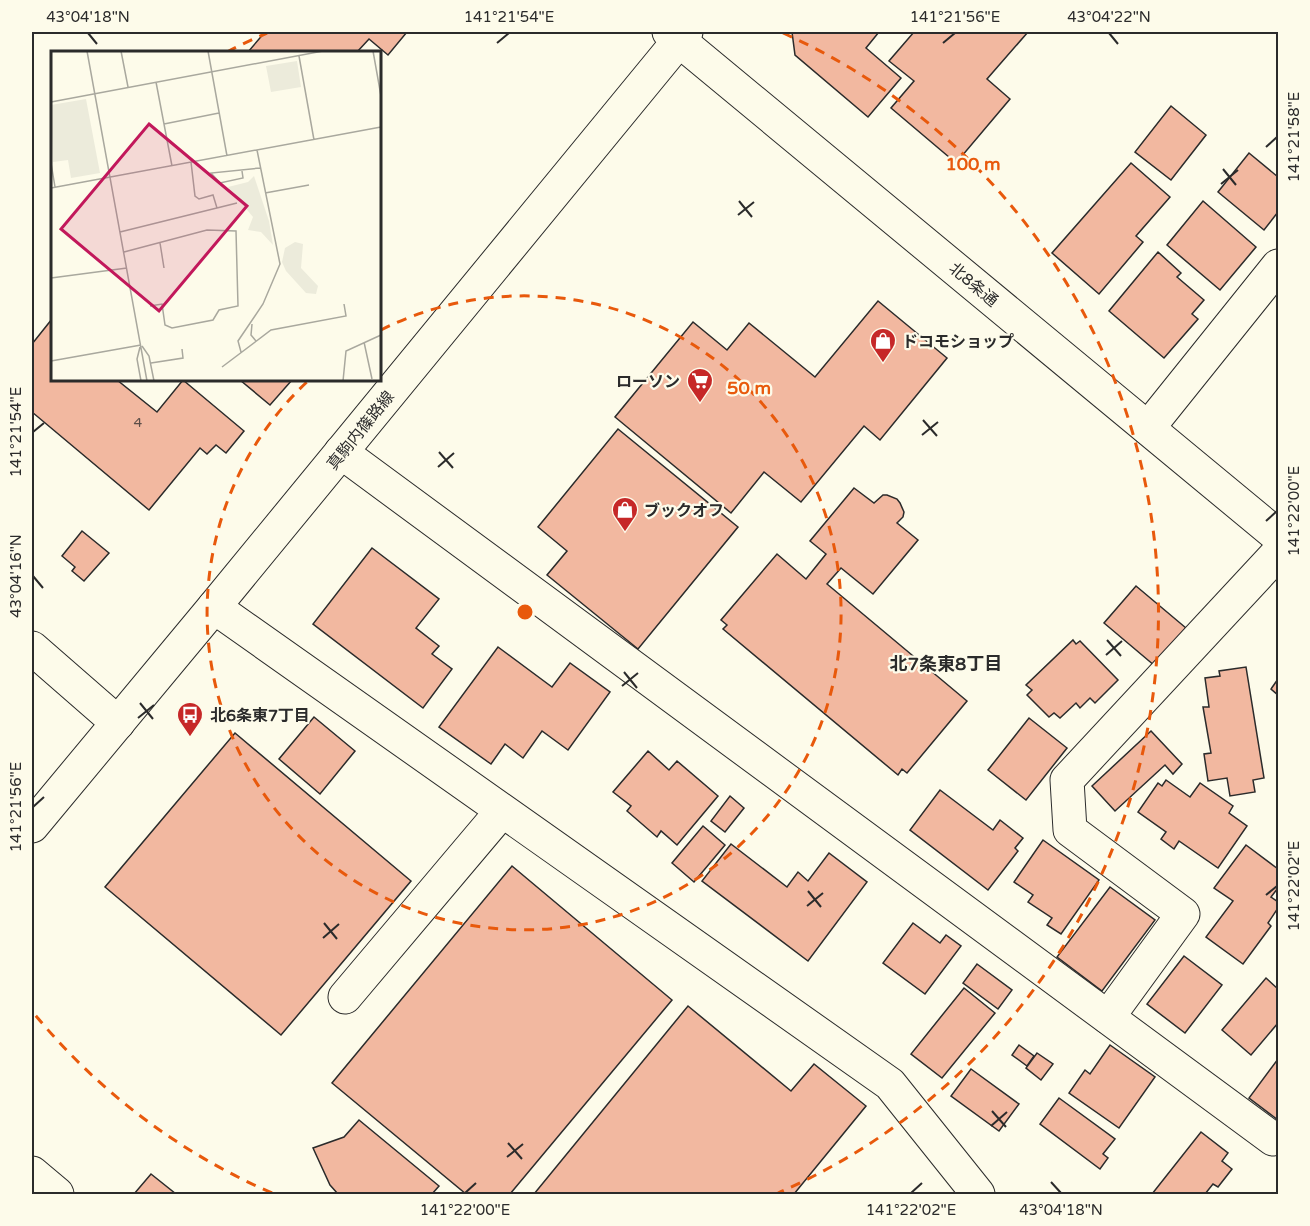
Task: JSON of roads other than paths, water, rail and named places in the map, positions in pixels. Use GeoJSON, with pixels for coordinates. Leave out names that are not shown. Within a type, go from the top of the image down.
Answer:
{"type":"FeatureCollection","features":[{"type":"Feature","properties":{"kind":"street","name":"北8条通"},"geometry":{"type":"LineString","coordinates":[[678,34],[1278,536]]}},
{"type":"Feature","properties":{"kind":"street","name":"真駒内篠路線"},"geometry":{"type":"LineString","coordinates":[[32,826],[342,452],[678,34]]}},
{"type":"Feature","properties":{"kind":"street"},"geometry":{"type":"LineString","coordinates":[[1148,428],[1278,266]]}},
{"type":"Feature","properties":{"kind":"street"},"geometry":{"type":"LineString","coordinates":[[342,452],[1273,1139]]}},
{"type":"Feature","properties":{"kind":"street"},"geometry":{"type":"LineString","coordinates":[[1108,1017],[1183,914],[1070,830],[1067,780],[1278,553]]}},
{"type":"Feature","properties":{"kind":"street"},"geometry":{"type":"LineString","coordinates":[[214,607],[890,1084],[978,1194]]}},
{"type":"Feature","properties":{"kind":"street"},"geometry":{"type":"LineString","coordinates":[[32,648],[118,723]]}},
{"type":"Feature","properties":{"kind":"street"},"geometry":{"type":"LineString","coordinates":[[345,997],[502,810]]}},
{"type":"Feature","properties":{"kind":"street"},"geometry":{"type":"LineString","coordinates":[[32,1173],[57,1194]]}},
{"type":"Feature","properties":{"kind":"place","name":"ドコモショップ"},"geometry":{"type":"Point","coordinates":[883,364]}},
{"type":"Feature","properties":{"kind":"place","name":"ローソン"},"geometry":{"type":"Point","coordinates":[700,404]}},
{"type":"Feature","properties":{"kind":"place","name":"ブックオフ"},"geometry":{"type":"Point","coordinates":[625,533]}},
{"type":"Feature","properties":{"kind":"place","name":"北6条東7丁目"},"geometry":{"type":"Point","coordinates":[190,738]}},
{"type":"Feature","properties":{"kind":"district","name":"北7条東8丁目"},"geometry":{"type":"Point","coordinates":[946,664]}}]}
